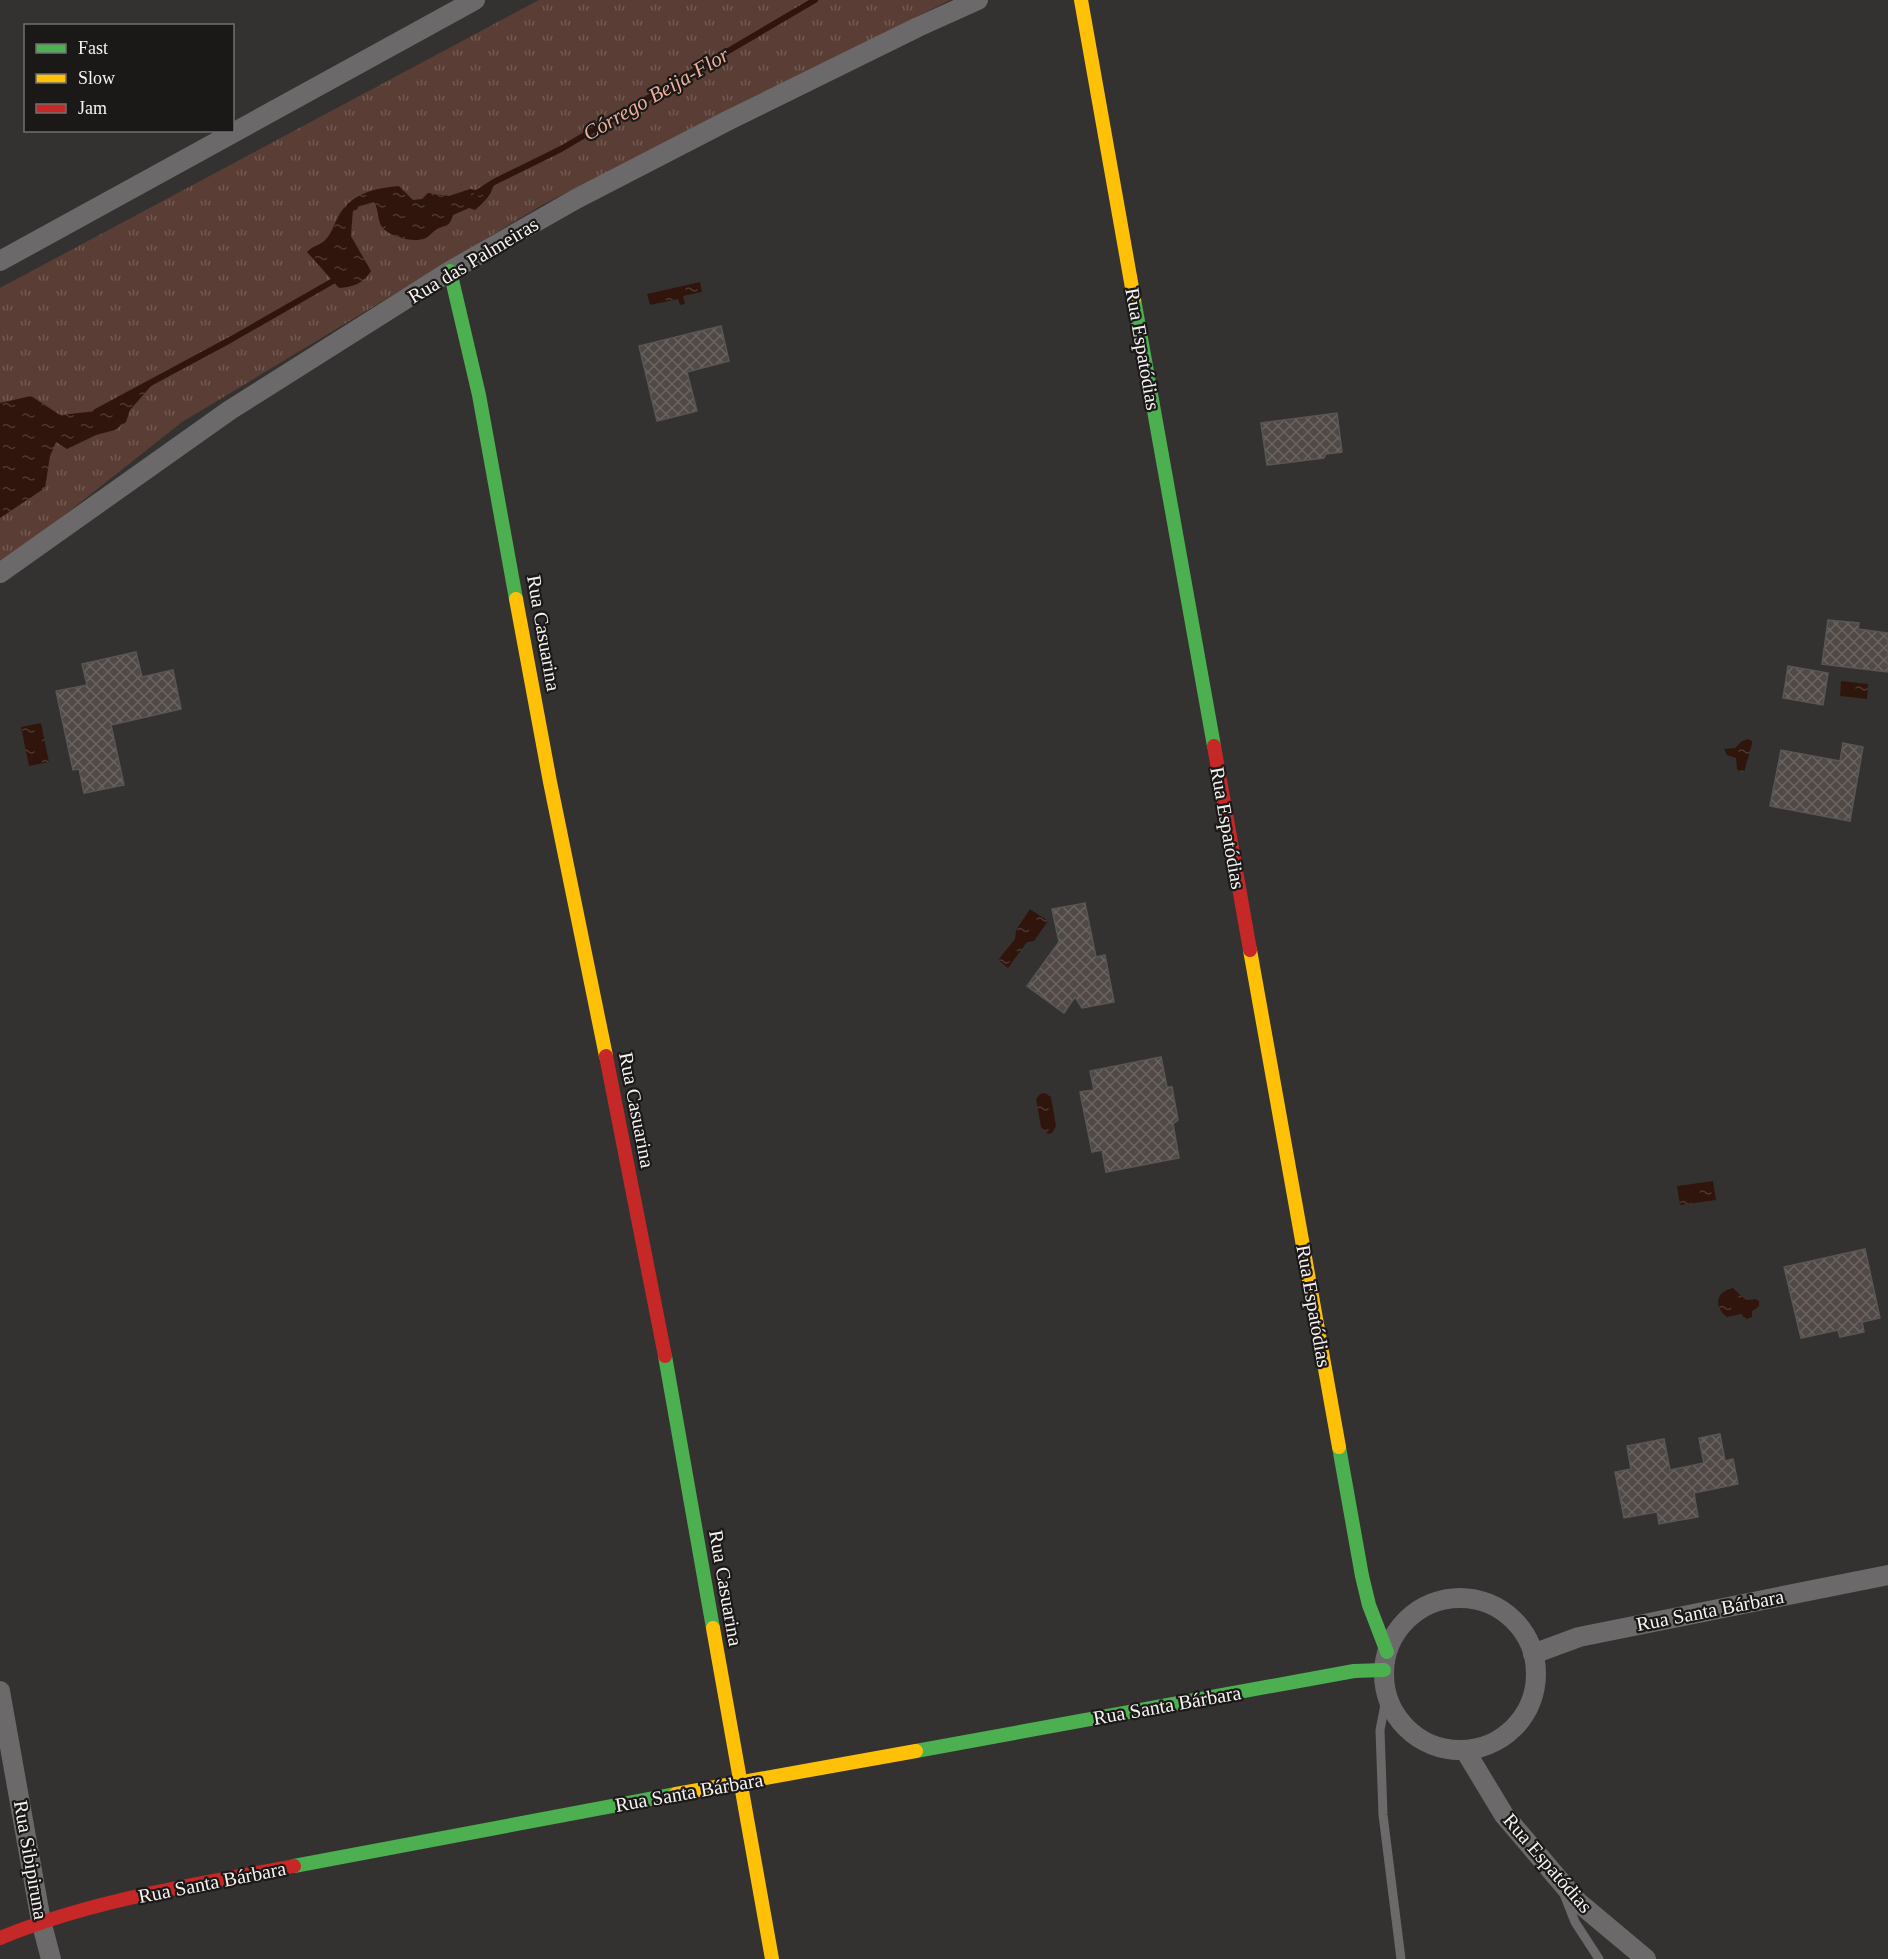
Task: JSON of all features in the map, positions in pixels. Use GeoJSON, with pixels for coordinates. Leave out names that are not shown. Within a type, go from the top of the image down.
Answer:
{"type":"FeatureCollection","features":[{"type":"Feature","properties":{"kind":"street"},"geometry":{"type":"LineString","coordinates":[[0,261],[475,0]]}},
{"type":"Feature","properties":{"kind":"street","name":"Rua das Palmeiras"},"geometry":{"type":"LineString","coordinates":[[0,573],[230,410],[450,271],[576,199],[729,120],[978,0]]}},
{"type":"Feature","properties":{"kind":"street","name":"Rua Espatódias"},"geometry":{"type":"LineString","coordinates":[[1081,0],[1362,1575],[1385,1661]]}},
{"type":"Feature","properties":{"kind":"street","name":"Rua Casuarina"},"geometry":{"type":"LineString","coordinates":[[450,271],[479,394],[550,782],[654,1292],[772,1959]]}},
{"type":"Feature","properties":{"kind":"street","name":"Rua Santa Bárbara"},"geometry":{"type":"LineString","coordinates":[[1533,1654],[1579,1636],[1888,1575]]}},
{"type":"Feature","properties":{"kind":"street"},"geometry":{"type":"LineString","coordinates":[[1460,1597],[1485,1601],[1506,1613],[1523,1631],[1533,1654],[1536,1678],[1531,1701],[1519,1722],[1501,1738],[1466,1752],[1433,1744],[1412,1733],[1397,1715],[1387,1694],[1385,1661],[1397,1630],[1414,1612],[1436,1601],[1460,1597]]}},
{"type":"Feature","properties":{"kind":"street","name":"Rua Santa Bárbara"},"geometry":{"type":"LineString","coordinates":[[0,1938],[41,1921],[127,1898],[441,1837],[1354,1671],[1385,1661]]}},
{"type":"Feature","properties":{"kind":"street","name":"Rua Sibipiruna"},"geometry":{"type":"LineString","coordinates":[[0,1690],[41,1921],[51,1959]]}},
{"type":"Feature","properties":{"kind":"street","name":"Rua Espatódias"},"geometry":{"type":"LineString","coordinates":[[1466,1752],[1504,1815],[1578,1902],[1646,1959]]}},
{"type":"Feature","properties":{"kind":"lane"},"geometry":{"type":"LineString","coordinates":[[1387,1694],[1380,1730],[1383,1815],[1401,1959]]}},
{"type":"Feature","properties":{"kind":"lane"},"geometry":{"type":"LineString","coordinates":[[1562,1882],[1568,1907],[1575,1922],[1599,1959]]}},
{"type":"Feature","properties":{"kind":"green space"},"geometry":{"type":"Polygon","coordinates":[[[539,0],[950,0],[542,205],[182,422],[0,566],[0,288],[539,0]]]}},
{"type":"Feature","properties":{"kind":"water"},"geometry":{"type":"Polygon","coordinates":[[[494,182],[490,194],[475,210],[469,208],[453,215],[449,224],[437,229],[427,237],[416,240],[395,236],[386,231],[379,221],[374,202],[350,209],[346,220],[348,231],[371,271],[365,279],[353,286],[339,288],[307,252],[325,240],[349,203],[372,191],[399,186],[413,200],[422,199],[428,193],[449,196],[470,189],[482,191],[494,182]]]}},
{"type":"Feature","properties":{"kind":"water"},"geometry":{"type":"Polygon","coordinates":[[[700,282],[702,292],[683,296],[685,304],[680,305],[678,299],[650,305],[647,294],[700,282]]]}},
{"type":"Feature","properties":{"kind":"water"},"geometry":{"type":"Polygon","coordinates":[[[158,378],[130,410],[126,422],[115,430],[96,435],[67,449],[56,442],[50,456],[45,488],[0,518],[0,403],[31,396],[60,415],[97,411],[158,378]]]}},
{"type":"Feature","properties":{"kind":"water"},"geometry":{"type":"Polygon","coordinates":[[[1841,681],[1868,684],[1867,699],[1840,696],[1841,681]]]}},
{"type":"Feature","properties":{"kind":"water"},"geometry":{"type":"Polygon","coordinates":[[[41,723],[49,762],[29,766],[21,727],[41,723]]]}},
{"type":"Feature","properties":{"kind":"water"},"geometry":{"type":"Polygon","coordinates":[[[1748,739],[1752,741],[1752,744],[1744,772],[1740,772],[1737,769],[1736,758],[1727,755],[1724,749],[1735,748],[1748,739]]]}},
{"type":"Feature","properties":{"kind":"water"},"geometry":{"type":"Polygon","coordinates":[[[1030,909],[1048,921],[1034,941],[1027,942],[1008,968],[998,960],[1015,939],[1016,930],[1030,909]]]}},
{"type":"Feature","properties":{"kind":"water"},"geometry":{"type":"Polygon","coordinates":[[[1045,1093],[1051,1097],[1056,1126],[1052,1133],[1048,1134],[1041,1127],[1036,1099],[1040,1094],[1045,1093]]]}},
{"type":"Feature","properties":{"kind":"water"},"geometry":{"type":"Polygon","coordinates":[[[1713,1181],[1716,1200],[1680,1205],[1677,1186],[1713,1181]]]}},
{"type":"Feature","properties":{"kind":"water"},"geometry":{"type":"Polygon","coordinates":[[[1733,1288],[1745,1298],[1759,1301],[1759,1307],[1752,1311],[1752,1317],[1746,1319],[1741,1314],[1727,1317],[1720,1309],[1718,1300],[1720,1296],[1723,1292],[1733,1288]]]}},
{"type":"Feature","properties":{"kind":"building"},"geometry":{"type":"Polygon","coordinates":[[[721,326],[729,361],[687,372],[697,411],[657,421],[639,346],[721,326]]]}},
{"type":"Feature","properties":{"kind":"building"},"geometry":{"type":"Polygon","coordinates":[[[1337,413],[1342,452],[1326,454],[1324,458],[1267,465],[1261,423],[1337,413]]]}},
{"type":"Feature","properties":{"kind":"building"},"geometry":{"type":"Polygon","coordinates":[[[1828,620],[1859,623],[1858,629],[1888,633],[1888,672],[1822,664],[1828,620]]]}},
{"type":"Feature","properties":{"kind":"building"},"geometry":{"type":"Polygon","coordinates":[[[136,652],[142,677],[173,670],[181,709],[111,725],[124,785],[84,793],[79,769],[73,770],[56,691],[87,685],[82,664],[136,652]]]}},
{"type":"Feature","properties":{"kind":"building"},"geometry":{"type":"Polygon","coordinates":[[[1788,666],[1828,673],[1823,705],[1783,698],[1788,666]]]}},
{"type":"Feature","properties":{"kind":"building"},"geometry":{"type":"Polygon","coordinates":[[[1843,743],[1863,747],[1850,821],[1770,806],[1781,750],[1840,761],[1843,743]]]}},
{"type":"Feature","properties":{"kind":"building"},"geometry":{"type":"Polygon","coordinates":[[[1085,903],[1096,957],[1105,955],[1114,1002],[1082,1008],[1075,997],[1064,1013],[1027,986],[1059,942],[1052,909],[1085,903]]]}},
{"type":"Feature","properties":{"kind":"building"},"geometry":{"type":"Polygon","coordinates":[[[1161,1057],[1167,1087],[1172,1087],[1178,1120],[1173,1124],[1179,1158],[1106,1172],[1102,1150],[1092,1152],[1080,1092],[1094,1090],[1090,1071],[1161,1057]]]}},
{"type":"Feature","properties":{"kind":"building"},"geometry":{"type":"Polygon","coordinates":[[[1865,1249],[1880,1318],[1862,1322],[1864,1332],[1840,1337],[1838,1330],[1801,1338],[1784,1267],[1865,1249]]]}},
{"type":"Feature","properties":{"kind":"building"},"geometry":{"type":"Polygon","coordinates":[[[1720,1434],[1725,1461],[1733,1459],[1738,1484],[1694,1493],[1698,1517],[1659,1524],[1657,1512],[1624,1518],[1615,1472],[1631,1469],[1627,1446],[1664,1439],[1670,1470],[1704,1463],[1699,1438],[1720,1434]]]}},
{"type":"Feature","properties":{"kind":"waterway","name":"Córrego Beija-Flor"},"geometry":{"type":"LineString","coordinates":[[477,193],[494,182],[561,149],[815,0]]}},
{"type":"Feature","properties":{"kind":"waterway"},"geometry":{"type":"LineString","coordinates":[[348,235],[350,209],[355,207]]}},
{"type":"Feature","properties":{"kind":"waterway","name":"Córrego Beija-Flor"},"geometry":{"type":"LineString","coordinates":[[96,412],[230,340],[333,281],[337,276]]}},
{"type":"Feature","properties":{"kind":"traffic: fast"},"geometry":{"type":"LineString","coordinates":[[450,271],[479,395],[516,599]]}},
{"type":"Feature","properties":{"kind":"traffic: fast"},"geometry":{"type":"LineString","coordinates":[[1134,299],[1214,746]]}},
{"type":"Feature","properties":{"kind":"traffic: fast"},"geometry":{"type":"LineString","coordinates":[[665,1356],[713,1628]]}},
{"type":"Feature","properties":{"kind":"traffic: fast"},"geometry":{"type":"LineString","coordinates":[[1339,1447],[1362,1576],[1369,1605],[1387,1652]]}},
{"type":"Feature","properties":{"kind":"traffic: fast"},"geometry":{"type":"LineString","coordinates":[[916,1751],[1354,1671],[1384,1670]]}},
{"type":"Feature","properties":{"kind":"traffic: fast"},"geometry":{"type":"LineString","coordinates":[[294,1866],[676,1794]]}},
{"type":"Feature","properties":{"kind":"traffic: slow"},"geometry":{"type":"LineString","coordinates":[[1081,0],[1134,299]]}},
{"type":"Feature","properties":{"kind":"traffic: slow"},"geometry":{"type":"LineString","coordinates":[[516,599],[550,782],[606,1056]]}},
{"type":"Feature","properties":{"kind":"traffic: slow"},"geometry":{"type":"LineString","coordinates":[[1250,950],[1339,1447]]}},
{"type":"Feature","properties":{"kind":"traffic: slow"},"geometry":{"type":"LineString","coordinates":[[713,1628],[772,1959]]}},
{"type":"Feature","properties":{"kind":"traffic: slow"},"geometry":{"type":"LineString","coordinates":[[676,1794],[916,1751]]}},
{"type":"Feature","properties":{"kind":"traffic: jam"},"geometry":{"type":"LineString","coordinates":[[1214,746],[1250,950]]}},
{"type":"Feature","properties":{"kind":"traffic: jam"},"geometry":{"type":"LineString","coordinates":[[606,1056],[665,1356]]}},
{"type":"Feature","properties":{"kind":"traffic: jam"},"geometry":{"type":"LineString","coordinates":[[0,1938],[36,1924],[108,1903],[294,1866]]}}]}
